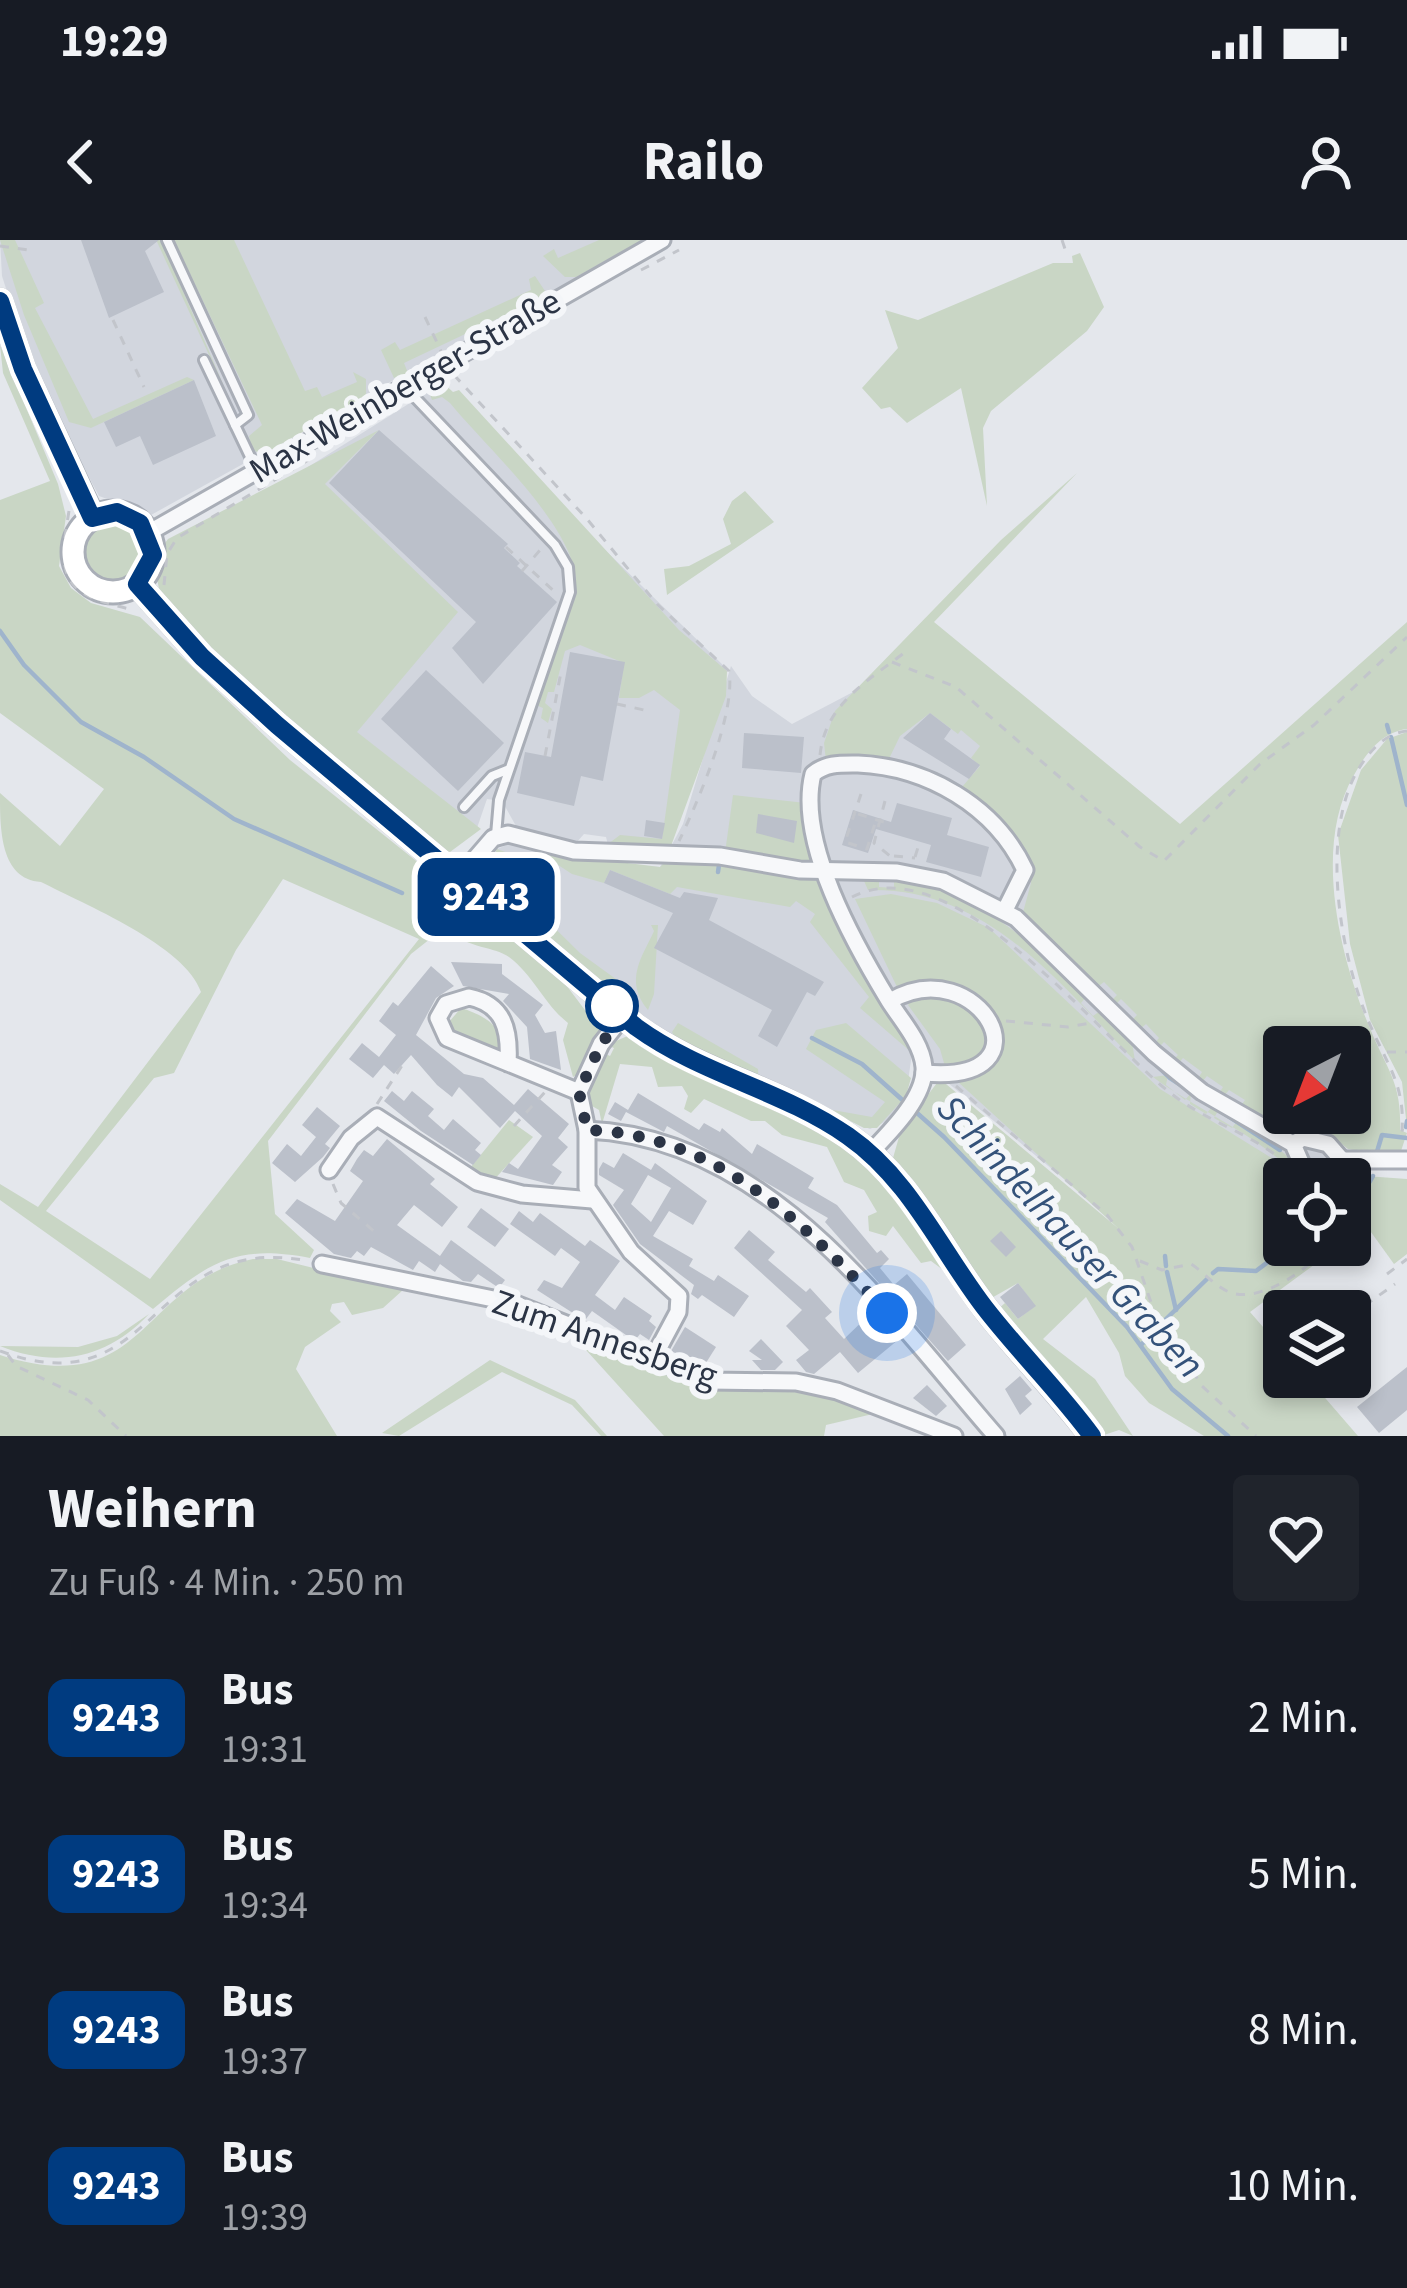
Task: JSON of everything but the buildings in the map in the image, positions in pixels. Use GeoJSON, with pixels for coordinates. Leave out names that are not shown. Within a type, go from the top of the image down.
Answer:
{"type":"FeatureCollection","features":[{"type":"Feature","properties":{"kind":"main road"},"geometry":{"type":"LineString","coordinates":[[0,301],[23,369],[92,518]]}},
{"type":"Feature","properties":{"kind":"main road"},"geometry":{"type":"LineString","coordinates":[[144,591],[153,555],[148,533],[130,515],[92,518],[76,537],[80,574],[100,590],[144,591],[277,725],[461,875],[623,1016],[676,1054],[820,1118],[870,1153],[913,1202],[986,1310],[1092,1436]]}},
{"type":"Feature","properties":{"kind":"street","name":"Max-Weinberger-Straße"},"geometry":{"type":"LineString","coordinates":[[148,533],[662,240]]}},
{"type":"Feature","properties":{"kind":"street"},"geometry":{"type":"LineString","coordinates":[[870,1153],[908,1105],[924,1073],[915,1042],[849,928],[826,873],[812,805],[812,778],[818,769],[835,764],[895,769],[965,800],[995,826],[1025,870],[1006,910]]}},
{"type":"Feature","properties":{"kind":"street"},"geometry":{"type":"LineString","coordinates":[[461,875],[496,836],[512,834],[548,846],[596,853],[673,853],[826,873],[910,873],[957,886],[1006,910],[1183,1077],[1293,1144],[1299,1158]]}},
{"type":"Feature","properties":{"kind":"street"},"geometry":{"type":"LineString","coordinates":[[890,1001],[917,987],[934,987],[971,1000],[992,1024],[996,1042],[988,1062],[968,1074],[924,1073]]}},
{"type":"Feature","properties":{"kind":"street"},"geometry":{"type":"LineString","coordinates":[[508,1063],[506,1026],[496,1010],[469,997],[446,1004],[438,1018],[447,1038],[508,1063],[555,1082],[579,1092]]}},
{"type":"Feature","properties":{"kind":"street"},"geometry":{"type":"LineString","coordinates":[[623,1016],[601,1044],[579,1092],[592,1200],[631,1252],[679,1296],[678,1312],[654,1357]]}},
{"type":"Feature","properties":{"kind":"street"},"geometry":{"type":"LineString","coordinates":[[329,1170],[358,1130],[377,1117],[477,1181],[522,1194],[592,1200]]}},
{"type":"Feature","properties":{"kind":"street"},"geometry":{"type":"LineString","coordinates":[[587,1130],[667,1144],[776,1202],[843,1264],[996,1436]]}},
{"type":"Feature","properties":{"kind":"street"},"geometry":{"type":"LineString","coordinates":[[1293,1144],[1303,1138],[1321,1140],[1340,1158]]}},
{"type":"Feature","properties":{"kind":"street"},"geometry":{"type":"LineString","coordinates":[[1371,1160],[1407,1160]]}},
{"type":"Feature","properties":{"kind":"street","name":"Zum Annesberg"},"geometry":{"type":"LineString","coordinates":[[322,1264],[513,1303],[709,1381],[796,1382],[837,1390],[954,1436]]}},
{"type":"Feature","properties":{"kind":"lane"},"geometry":{"type":"LineString","coordinates":[[167,240],[248,415],[235,425]]}},
{"type":"Feature","properties":{"kind":"lane"},"geometry":{"type":"LineString","coordinates":[[204,360],[257,470]]}},
{"type":"Feature","properties":{"kind":"lane"},"geometry":{"type":"LineString","coordinates":[[402,385],[550,539],[571,574],[566,602],[508,770],[496,836]]}},
{"type":"Feature","properties":{"kind":"lane"},"geometry":{"type":"LineString","coordinates":[[464,807],[492,776],[508,770]]}},
{"type":"Feature","properties":{"kind":"path"},"geometry":{"type":"LineString","coordinates":[[1062,240],[1066,252]]}},
{"type":"Feature","properties":{"kind":"path"},"geometry":{"type":"LineString","coordinates":[[0,246],[28,250]]}},
{"type":"Feature","properties":{"kind":"path"},"geometry":{"type":"LineString","coordinates":[[638,272],[679,250]]}},
{"type":"Feature","properties":{"kind":"path"},"geometry":{"type":"LineString","coordinates":[[425,317],[445,360]]}},
{"type":"Feature","properties":{"kind":"path"},"geometry":{"type":"LineString","coordinates":[[113,320],[144,387]]}},
{"type":"Feature","properties":{"kind":"path"},"geometry":{"type":"LineString","coordinates":[[439,379],[450,371],[657,604],[719,657],[730,679],[715,746],[673,853]]}},
{"type":"Feature","properties":{"kind":"path"},"geometry":{"type":"LineString","coordinates":[[144,591],[167,580],[167,554],[177,538],[320,452]]}},
{"type":"Feature","properties":{"kind":"path"},"geometry":{"type":"LineString","coordinates":[[524,568],[550,539]]}},
{"type":"Feature","properties":{"kind":"path"},"geometry":{"type":"LineString","coordinates":[[506,547],[566,602]]}},
{"type":"Feature","properties":{"kind":"path"},"geometry":{"type":"LineString","coordinates":[[892,662],[956,687],[1140,848],[1164,861],[1260,764],[1314,725],[1407,637]]}},
{"type":"Feature","properties":{"kind":"path"},"geometry":{"type":"LineString","coordinates":[[818,769],[824,728],[836,706],[904,653]]}},
{"type":"Feature","properties":{"kind":"path"},"geometry":{"type":"LineString","coordinates":[[545,756],[562,672]]}},
{"type":"Feature","properties":{"kind":"path"},"geometry":{"type":"LineString","coordinates":[[617,704],[644,710]]}},
{"type":"Feature","properties":{"kind":"path"},"geometry":{"type":"LineString","coordinates":[[1407,730],[1390,735],[1352,783],[1336,842],[1346,934],[1370,1026],[1401,1086],[1402,1130],[1407,1131]]}},
{"type":"Feature","properties":{"kind":"path"},"geometry":{"type":"LineString","coordinates":[[861,794],[845,842],[867,849],[886,801]]}},
{"type":"Feature","properties":{"kind":"path"},"geometry":{"type":"LineString","coordinates":[[854,813],[890,824]]}},
{"type":"Feature","properties":{"kind":"path"},"geometry":{"type":"LineString","coordinates":[[878,820],[874,843],[890,856]]}},
{"type":"Feature","properties":{"kind":"path"},"geometry":{"type":"LineString","coordinates":[[910,873],[920,842]]}},
{"type":"Feature","properties":{"kind":"path"},"geometry":{"type":"LineString","coordinates":[[857,874],[863,892]]}},
{"type":"Feature","properties":{"kind":"path"},"geometry":{"type":"LineString","coordinates":[[851,899],[863,892],[913,894],[974,916],[1019,948],[1093,1022],[1068,1027],[992,1024]]}},
{"type":"Feature","properties":{"kind":"path"},"geometry":{"type":"LineString","coordinates":[[420,934],[458,913]]}},
{"type":"Feature","properties":{"kind":"path"},"geometry":{"type":"LineString","coordinates":[[1385,1052],[1407,1052]]}},
{"type":"Feature","properties":{"kind":"path"},"geometry":{"type":"LineString","coordinates":[[376,1106],[405,1061]]}},
{"type":"Feature","properties":{"kind":"path"},"geometry":{"type":"LineString","coordinates":[[943,1075],[1093,1202],[1138,1261],[1153,1308],[1202,1386],[1256,1436]]}},
{"type":"Feature","properties":{"kind":"path"},"geometry":{"type":"LineString","coordinates":[[514,1126],[555,1082]]}},
{"type":"Feature","properties":{"kind":"path"},"geometry":{"type":"LineString","coordinates":[[329,1170],[341,1202],[376,1233]]}},
{"type":"Feature","properties":{"kind":"path"},"geometry":{"type":"LineString","coordinates":[[0,1351],[90,1360],[119,1348],[212,1268],[253,1256],[322,1264]]}},
{"type":"Feature","properties":{"kind":"path"},"geometry":{"type":"LineString","coordinates":[[1387,1274],[1407,1259]]}},
{"type":"Feature","properties":{"kind":"path"},"geometry":{"type":"LineString","coordinates":[[1138,1261],[1162,1270],[1191,1264],[1226,1290],[1246,1294],[1270,1289],[1299,1266]]}},
{"type":"Feature","properties":{"kind":"path"},"geometry":{"type":"LineString","coordinates":[[1371,1301],[1395,1284]]}},
{"type":"Feature","properties":{"kind":"path"},"geometry":{"type":"LineString","coordinates":[[8,1354],[16,1366],[88,1400],[126,1436]]}},
{"type":"Feature","properties":{"kind":"shaded area"},"geometry":{"type":"Polygon","coordinates":[[[0,240],[646,240],[151,515],[99,496],[33,372],[2,276],[0,240]]]}},
{"type":"Feature","properties":{"kind":"shaded area"},"geometry":{"type":"Polygon","coordinates":[[[437,386],[726,668],[666,848],[608,845],[606,837],[584,834],[576,843],[555,840],[516,826],[502,801],[487,799],[477,828],[450,838],[181,547],[437,386]]]}},
{"type":"Feature","properties":{"kind":"shaded area"},"geometry":{"type":"Polygon","coordinates":[[[731,666],[752,696],[792,724],[855,691],[956,694],[1255,1113],[1263,1115],[1263,1134],[1334,1135],[1332,1158],[1263,1158],[1263,1189],[1142,1244],[912,1053],[906,1096],[885,1122],[870,1129],[759,1084],[642,1023],[490,877],[488,862],[497,849],[509,844],[575,860],[660,867],[683,824],[731,666]]]}},
{"type":"Feature","properties":{"kind":"green space"},"geometry":{"type":"Polygon","coordinates":[[[0,240],[15,240],[44,303],[35,308],[93,419],[187,377],[194,380],[91,428],[69,422],[24,315],[0,240]]]}},
{"type":"Feature","properties":{"kind":"green space"},"geometry":{"type":"Polygon","coordinates":[[[156,240],[161,240],[233,407],[158,244],[156,240]]]}},
{"type":"Feature","properties":{"kind":"green space"},"geometry":{"type":"Polygon","coordinates":[[[174,240],[234,240],[305,391],[317,387],[322,397],[357,382],[353,372],[366,379],[366,396],[262,455],[252,449],[249,436],[262,425],[174,240]]]}},
{"type":"Feature","properties":{"kind":"green space"},"geometry":{"type":"Polygon","coordinates":[[[599,240],[642,240],[576,277],[565,277],[543,256],[554,249],[558,258],[599,240]]]}},
{"type":"Feature","properties":{"kind":"green space"},"geometry":{"type":"Polygon","coordinates":[[[1080,253],[1104,307],[1087,331],[991,411],[983,428],[987,506],[961,388],[907,423],[890,407],[881,409],[862,388],[898,348],[885,310],[918,320],[1053,263],[1073,263],[1072,256],[1080,253]]]}},
{"type":"Feature","properties":{"kind":"green space"},"geometry":{"type":"Polygon","coordinates":[[[535,276],[545,291],[537,300],[404,363],[408,373],[394,378],[381,350],[395,342],[400,350],[531,290],[529,279],[535,276]]]}},
{"type":"Feature","properties":{"kind":"green space"},"geometry":{"type":"Polygon","coordinates":[[[0,345],[58,484],[66,516],[59,566],[71,588],[91,603],[140,617],[290,760],[465,900],[456,912],[460,915],[470,905],[557,973],[600,1030],[581,1072],[573,1077],[563,1040],[568,1023],[509,957],[447,931],[454,920],[411,954],[268,1141],[275,1214],[314,1250],[310,1258],[262,1253],[224,1261],[153,1309],[0,1200],[0,1184],[38,1207],[201,992],[176,958],[132,928],[27,879],[17,872],[5,850],[0,793],[60,846],[104,789],[0,713],[0,500],[50,481],[3,373],[0,345]],[[283,879],[236,950],[174,1073],[154,1078],[46,1211],[150,1279],[419,939],[283,879]]]}},
{"type":"Feature","properties":{"kind":"green space"},"geometry":{"type":"Polygon","coordinates":[[[441,381],[453,392],[459,390],[679,630],[727,671],[726,696],[671,846],[660,851],[608,844],[620,835],[662,839],[680,710],[654,690],[639,698],[619,698],[624,663],[580,645],[565,651],[554,692],[548,692],[545,703],[552,709],[548,723],[541,718],[543,708],[536,705],[576,580],[571,558],[544,511],[505,464],[450,403],[442,397],[432,400],[428,389],[441,381]]]}},
{"type":"Feature","properties":{"kind":"green space"},"geometry":{"type":"Polygon","coordinates":[[[379,430],[325,484],[458,612],[357,732],[481,829],[450,852],[389,811],[296,732],[207,648],[158,585],[159,557],[168,539],[379,430]]]}},
{"type":"Feature","properties":{"kind":"green space"},"geometry":{"type":"Polygon","coordinates":[[[1077,473],[934,622],[1180,824],[1407,622],[1407,729],[1390,734],[1364,759],[1342,803],[1335,834],[1340,934],[1369,1026],[1263,1026],[1263,1118],[1240,1107],[1245,1100],[1229,1090],[1223,1097],[1218,1095],[1223,1087],[1207,1076],[1201,1083],[1197,1080],[1202,1072],[1183,1058],[1177,1065],[1172,1061],[1178,1055],[1164,1042],[1157,1049],[1153,1045],[1159,1038],[1146,1024],[1139,1030],[1130,1022],[1137,1015],[1121,999],[1114,1006],[1110,1002],[1117,995],[1104,982],[1096,988],[1022,916],[1031,883],[1028,859],[962,787],[980,766],[971,758],[980,746],[930,713],[900,736],[887,763],[826,761],[824,743],[835,711],[1001,540],[1077,473]]]}},
{"type":"Feature","properties":{"kind":"green space"},"geometry":{"type":"Polygon","coordinates":[[[745,491],[774,522],[667,595],[664,569],[689,566],[731,544],[723,519],[732,501],[745,491]]]}},
{"type":"Feature","properties":{"kind":"green space"},"geometry":{"type":"Polygon","coordinates":[[[114,517],[138,527],[148,551],[138,575],[114,585],[90,575],[80,551],[90,527],[114,517]]]}},
{"type":"Feature","properties":{"kind":"green space"},"geometry":{"type":"Polygon","coordinates":[[[1407,732],[1407,1128],[1402,1082],[1370,1020],[1350,944],[1338,835],[1361,770],[1387,739],[1407,732]]]}},
{"type":"Feature","properties":{"kind":"green space"},"geometry":{"type":"Polygon","coordinates":[[[733,795],[806,803],[813,860],[809,864],[725,853],[733,795]]]}},
{"type":"Feature","properties":{"kind":"green space"},"geometry":{"type":"Polygon","coordinates":[[[497,849],[532,862],[524,872],[502,863],[499,873],[580,953],[631,990],[629,997],[617,1001],[503,894],[487,869],[497,849]]]}},
{"type":"Feature","properties":{"kind":"green space"},"geometry":{"type":"Polygon","coordinates":[[[538,852],[660,867],[666,861],[722,862],[817,881],[911,1052],[860,1008],[869,997],[810,922],[815,914],[796,901],[790,907],[677,887],[670,894],[610,870],[604,883],[572,874],[538,852]]]}},
{"type":"Feature","properties":{"kind":"green space"},"geometry":{"type":"Polygon","coordinates":[[[879,879],[879,887],[894,888],[894,879],[951,894],[1000,921],[1086,997],[1081,1003],[1093,1016],[1100,1011],[1132,1042],[1135,1061],[1018,945],[949,904],[911,893],[868,890],[864,881],[879,879]]]}},
{"type":"Feature","properties":{"kind":"green space"},"geometry":{"type":"Polygon","coordinates":[[[891,894],[937,903],[989,928],[1160,1089],[1272,1158],[1263,1158],[1263,1266],[1312,1266],[1280,1290],[1263,1290],[1263,1302],[1250,1312],[1263,1327],[1263,1398],[1325,1398],[1358,1436],[1204,1436],[1149,1403],[1125,1376],[1119,1353],[1086,1297],[1043,1339],[1095,1379],[1133,1436],[1119,1430],[1101,1436],[997,1310],[1005,1303],[1018,1319],[1035,1306],[1018,1283],[988,1300],[893,1158],[901,1130],[940,1079],[1119,1229],[957,1081],[986,1070],[1001,1042],[945,984],[897,987],[855,899],[891,894]]]}},
{"type":"Feature","properties":{"kind":"green space"},"geometry":{"type":"Polygon","coordinates":[[[651,925],[658,925],[654,994],[648,1010],[636,978],[654,931],[651,925]]]}},
{"type":"Feature","properties":{"kind":"green space"},"geometry":{"type":"Polygon","coordinates":[[[940,994],[967,1005],[989,1032],[986,1055],[946,1070],[940,1049],[908,1005],[915,996],[940,994]]]}},
{"type":"Feature","properties":{"kind":"green space"},"geometry":{"type":"Polygon","coordinates":[[[461,1008],[490,1022],[502,1050],[451,1030],[449,1022],[461,1008]]]}},
{"type":"Feature","properties":{"kind":"green space"},"geometry":{"type":"Polygon","coordinates":[[[678,1023],[758,1069],[759,1084],[680,1045],[672,1032],[678,1023]]]}},
{"type":"Feature","properties":{"kind":"green space"},"geometry":{"type":"Polygon","coordinates":[[[846,1023],[911,1078],[906,1096],[877,1128],[864,1128],[827,1109],[872,1117],[885,1102],[806,1049],[816,1030],[846,1023]]]}},
{"type":"Feature","properties":{"kind":"green space"},"geometry":{"type":"Polygon","coordinates":[[[1371,1031],[1396,1087],[1400,1130],[1407,1133],[1401,1151],[1374,1154],[1348,1149],[1333,1137],[1318,1134],[1371,1134],[1371,1031]]]}},
{"type":"Feature","properties":{"kind":"green space"},"geometry":{"type":"Polygon","coordinates":[[[632,1034],[853,1147],[903,1200],[958,1281],[931,1261],[921,1263],[893,1226],[886,1236],[869,1231],[868,1216],[877,1212],[864,1190],[844,1182],[827,1147],[782,1135],[765,1121],[751,1121],[704,1099],[691,1113],[684,1109],[688,1096],[682,1086],[658,1087],[652,1067],[620,1064],[602,1124],[599,1110],[585,1102],[604,1053],[610,1056],[614,1048],[607,1045],[632,1034]]]}},
{"type":"Feature","properties":{"kind":"green space"},"geometry":{"type":"Polygon","coordinates":[[[509,1120],[533,1137],[491,1183],[466,1173],[509,1120]]]}},
{"type":"Feature","properties":{"kind":"green space"},"geometry":{"type":"Polygon","coordinates":[[[1237,1121],[1288,1158],[1271,1153],[1233,1127],[1237,1121]]]}},
{"type":"Feature","properties":{"kind":"green space"},"geometry":{"type":"Polygon","coordinates":[[[1371,1176],[1407,1179],[1407,1254],[1394,1264],[1371,1232],[1371,1176]]]}},
{"type":"Feature","properties":{"kind":"green space"},"geometry":{"type":"Polygon","coordinates":[[[253,1259],[277,1259],[403,1290],[383,1308],[352,1315],[344,1302],[332,1304],[330,1311],[341,1322],[305,1347],[296,1369],[337,1436],[0,1436],[0,1355],[48,1365],[86,1363],[115,1351],[186,1290],[215,1272],[253,1259]]]}},
{"type":"Feature","properties":{"kind":"green space"},"geometry":{"type":"Polygon","coordinates":[[[149,1314],[116,1341],[80,1355],[42,1357],[0,1346],[78,1347],[117,1336],[149,1314]]]}},
{"type":"Feature","properties":{"kind":"green space"},"geometry":{"type":"Polygon","coordinates":[[[567,1329],[692,1383],[812,1391],[877,1413],[826,1425],[824,1436],[664,1436],[567,1329]]]}},
{"type":"Feature","properties":{"kind":"green space"},"geometry":{"type":"Polygon","coordinates":[[[490,1360],[575,1400],[607,1436],[601,1436],[572,1405],[502,1372],[399,1436],[382,1433],[490,1360]]]}},
{"type":"Feature","properties":{"kind":"waterway","name":"Schindelhauser Graben"},"geometry":{"type":"LineString","coordinates":[[0,631],[24,665],[81,722],[144,757],[234,819],[402,893]]}},
{"type":"Feature","properties":{"kind":"waterway"},"geometry":{"type":"LineString","coordinates":[[1387,725],[1389,732]]}},
{"type":"Feature","properties":{"kind":"waterway"},"geometry":{"type":"LineString","coordinates":[[1391,737],[1407,805]]}},
{"type":"Feature","properties":{"kind":"waterway"},"geometry":{"type":"LineString","coordinates":[[718,872],[720,858]]}},
{"type":"Feature","properties":{"kind":"waterway"},"geometry":{"type":"LineString","coordinates":[[1102,1013],[1170,1078],[1280,1150]]}},
{"type":"Feature","properties":{"kind":"waterway","name":"Schindelhauser Graben"},"geometry":{"type":"LineString","coordinates":[[812,1038],[862,1064],[944,1137],[1127,1327],[1172,1389],[1228,1436]]}},
{"type":"Feature","properties":{"kind":"waterway"},"geometry":{"type":"LineString","coordinates":[[1406,1127],[1407,1121]]}},
{"type":"Feature","properties":{"kind":"waterway"},"geometry":{"type":"LineString","coordinates":[[1376,1155],[1382,1135],[1407,1138]]}},
{"type":"Feature","properties":{"kind":"waterway"},"geometry":{"type":"LineString","coordinates":[[1387,1167],[1407,1168]]}},
{"type":"Feature","properties":{"kind":"waterway"},"geometry":{"type":"LineString","coordinates":[[1165,1256],[1166,1266]]}},
{"type":"Feature","properties":{"kind":"waterway"},"geometry":{"type":"LineString","coordinates":[[1213,1273],[1218,1269],[1256,1271],[1263,1266]]}},
{"type":"Feature","properties":{"kind":"waterway"},"geometry":{"type":"LineString","coordinates":[[1167,1272],[1176,1310]]}},
{"type":"Feature","properties":{"kind":"waterway"},"geometry":{"type":"LineString","coordinates":[[1165,1320],[1207,1279]]}},
{"type":"Feature","properties":{"kind":"waterway"},"geometry":{"type":"LineString","coordinates":[[1141,1345],[1161,1324]]}},
{"type":"Feature","properties":{"kind":"bus line","name":"9243"},"geometry":{"type":"LineString","coordinates":[[0,301],[23,369],[92,518],[104,513],[130,515],[148,533],[151,566],[137,584],[202,657],[323,765],[461,875],[636,1027],[697,1066],[820,1118],[870,1153],[913,1202],[986,1310],[1092,1436]]}},
{"type":"Feature","properties":{"kind":"route"},"geometry":{"type":"LineString","coordinates":[[612,1006],[623,1016],[601,1044],[579,1092],[587,1130],[667,1144],[699,1156],[762,1192],[822,1242],[887,1313]]}}]}
